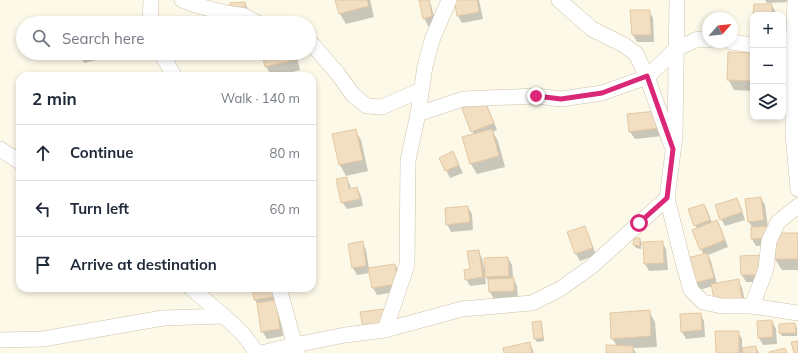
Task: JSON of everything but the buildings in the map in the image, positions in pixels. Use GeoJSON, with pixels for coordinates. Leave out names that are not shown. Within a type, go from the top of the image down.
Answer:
{"type":"FeatureCollection","features":[{"type":"Feature","properties":{"kind":"street"},"geometry":{"type":"LineString","coordinates":[[150,16],[151,0]]}},
{"type":"Feature","properties":{"kind":"street"},"geometry":{"type":"LineString","coordinates":[[182,0],[226,13],[246,16]]}},
{"type":"Feature","properties":{"kind":"street"},"geometry":{"type":"LineString","coordinates":[[385,330],[407,265],[408,160],[426,66],[432,40],[449,0]]}},
{"type":"Feature","properties":{"kind":"street"},"geometry":{"type":"LineString","coordinates":[[559,0],[592,29],[624,45],[636,54],[647,76],[673,149]]}},
{"type":"Feature","properties":{"kind":"street"},"geometry":{"type":"LineString","coordinates":[[677,0],[675,136],[667,198],[691,290],[704,302],[722,306],[752,306],[798,312]]}},
{"type":"Feature","properties":{"kind":"street"},"geometry":{"type":"LineString","coordinates":[[795,0],[788,49],[798,189]]}},
{"type":"Feature","properties":{"kind":"street"},"geometry":{"type":"LineString","coordinates":[[418,114],[463,99],[536,96],[561,99],[602,93],[647,76],[676,49],[698,39],[702,39]]}},
{"type":"Feature","properties":{"kind":"street"},"geometry":{"type":"LineString","coordinates":[[738,43],[750,45]]}},
{"type":"Feature","properties":{"kind":"street"},"geometry":{"type":"LineString","coordinates":[[316,48],[338,74],[353,96],[367,106],[382,107],[422,90]]}},
{"type":"Feature","properties":{"kind":"street"},"geometry":{"type":"LineString","coordinates":[[165,60],[172,72]]}},
{"type":"Feature","properties":{"kind":"street"},"geometry":{"type":"LineString","coordinates":[[0,149],[16,159]]}},
{"type":"Feature","properties":{"kind":"street"},"geometry":{"type":"LineString","coordinates":[[261,353],[296,349],[345,335],[385,330],[462,309],[532,302],[560,289],[590,266],[667,198]]}},
{"type":"Feature","properties":{"kind":"street"},"geometry":{"type":"LineString","coordinates":[[752,306],[766,269],[769,241],[778,222],[798,206]]}},
{"type":"Feature","properties":{"kind":"street"},"geometry":{"type":"LineString","coordinates":[[196,292],[243,334],[257,353]]}},
{"type":"Feature","properties":{"kind":"street"},"geometry":{"type":"LineString","coordinates":[[280,292],[296,349]]}},
{"type":"Feature","properties":{"kind":"street"},"geometry":{"type":"LineString","coordinates":[[0,340],[43,338],[163,318],[224,316]]}},
{"type":"Feature","properties":{"kind":"route"},"geometry":{"type":"LineString","coordinates":[[536,96],[561,99],[602,93],[647,76],[673,149],[667,198],[639,223]]}}]}
